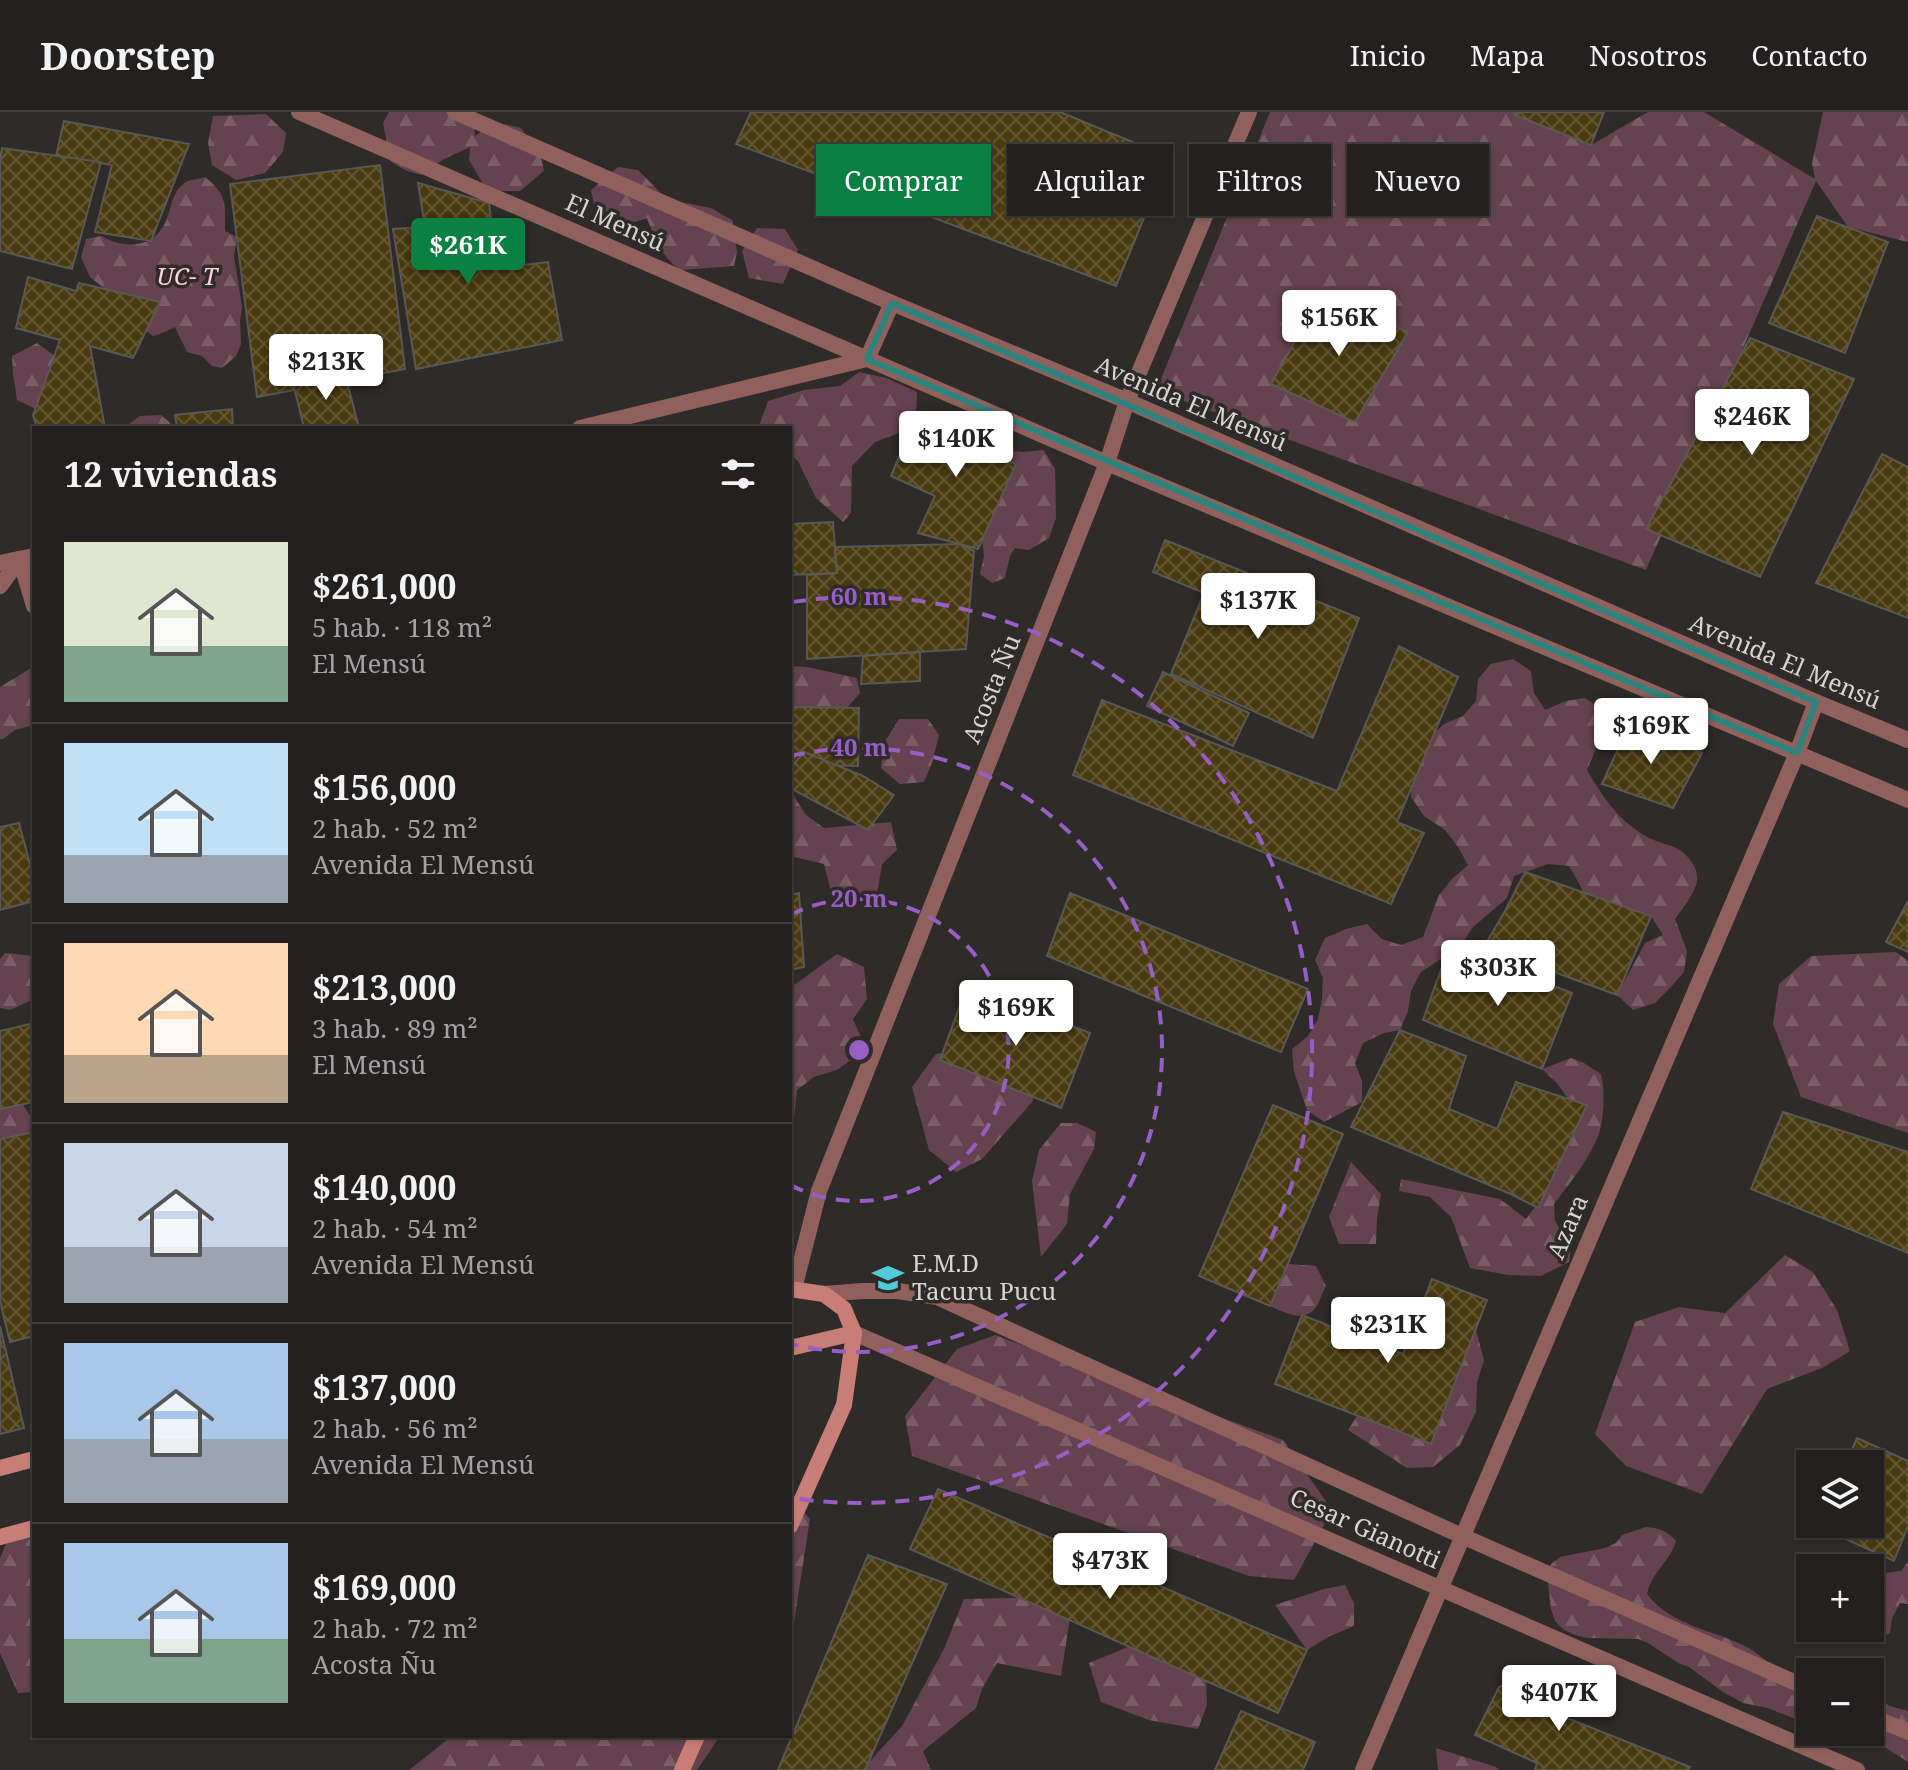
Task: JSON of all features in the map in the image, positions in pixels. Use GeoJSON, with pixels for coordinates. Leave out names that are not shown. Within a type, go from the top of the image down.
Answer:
{"type":"FeatureCollection","features":[{"type":"Feature","properties":{"kind":"street","name":"El Mensú"},"geometry":{"type":"LineString","coordinates":[[299,112],[867,359]]}},
{"type":"Feature","properties":{"kind":"street","name":"Avenida El Mensú"},"geometry":{"type":"LineString","coordinates":[[455,112],[1908,740]]}},
{"type":"Feature","properties":{"kind":"street","name":"Acosta Ñu"},"geometry":{"type":"LineString","coordinates":[[792,1289],[819,1191],[1107,463],[1127,401],[1249,112]]}},
{"type":"Feature","properties":{"kind":"street"},"geometry":{"type":"LineString","coordinates":[[867,359],[892,303]]}},
{"type":"Feature","properties":{"kind":"street"},"geometry":{"type":"LineString","coordinates":[[588,426],[867,359],[1908,800]]}},
{"type":"Feature","properties":{"kind":"street"},"geometry":{"type":"LineString","coordinates":[[0,563],[27,557]]}},
{"type":"Feature","properties":{"kind":"street"},"geometry":{"type":"LineString","coordinates":[[0,586],[27,557]]}},
{"type":"Feature","properties":{"kind":"street"},"geometry":{"type":"LineString","coordinates":[[27,557],[32,592]]}},
{"type":"Feature","properties":{"kind":"street","name":"Azara"},"geometry":{"type":"LineString","coordinates":[[1363,1770],[1797,753],[1816,702]]}},
{"type":"Feature","properties":{"kind":"street"},"geometry":{"type":"LineString","coordinates":[[792,1289],[824,1294],[844,1309],[854,1333],[844,1405],[792,1522]]}},
{"type":"Feature","properties":{"kind":"street","name":"Cesar Gianotti"},"geometry":{"type":"LineString","coordinates":[[824,1294],[898,1291],[937,1297],[1462,1536],[1796,1683]]}},
{"type":"Feature","properties":{"kind":"street"},"geometry":{"type":"LineString","coordinates":[[792,1348],[854,1333]]}},
{"type":"Feature","properties":{"kind":"street","name":"Cesar Gianotti"},"geometry":{"type":"LineString","coordinates":[[854,1333],[1857,1770]]}},
{"type":"Feature","properties":{"kind":"street"},"geometry":{"type":"LineString","coordinates":[[0,1468],[32,1460]]}},
{"type":"Feature","properties":{"kind":"street"},"geometry":{"type":"LineString","coordinates":[[0,1537],[32,1529]]}},
{"type":"Feature","properties":{"kind":"street"},"geometry":{"type":"LineString","coordinates":[[1884,1722],[1908,1732]]}},
{"type":"Feature","properties":{"kind":"street"},"geometry":{"type":"LineString","coordinates":[[682,1770],[696,1738]]}},
{"type":"Feature","properties":{"kind":"highlighted area"},"geometry":{"type":"Polygon","coordinates":[[[892,303],[1816,702],[1797,753],[867,359],[892,303]]]}},
{"type":"Feature","properties":{"kind":"green space"},"geometry":{"type":"Polygon","coordinates":[[[389,112],[472,112],[475,136],[494,122],[521,128],[541,156],[544,171],[520,191],[493,191],[482,182],[469,160],[470,147],[442,160],[422,175],[407,171],[391,162],[383,123],[389,112]]]}},
{"type":"Feature","properties":{"kind":"green space"},"geometry":{"type":"Polygon","coordinates":[[[1270,112],[1518,112],[1591,145],[1648,112],[1704,112],[1815,179],[1812,163],[1823,112],[1908,112],[1908,242],[1848,227],[1816,181],[1646,570],[1156,391],[1228,216],[1331,216],[1331,144],[1257,144],[1270,112]]]}},
{"type":"Feature","properties":{"kind":"green space"},"geometry":{"type":"Polygon","coordinates":[[[266,114],[286,133],[283,152],[265,173],[236,180],[212,165],[208,143],[213,116],[266,114]]]}},
{"type":"Feature","properties":{"kind":"green space"},"geometry":{"type":"Polygon","coordinates":[[[618,167],[638,170],[661,193],[661,212],[681,202],[711,208],[732,220],[737,252],[734,266],[682,270],[665,255],[648,218],[635,222],[612,220],[594,204],[591,190],[618,167]]]}},
{"type":"Feature","properties":{"kind":"green space","name":"UC- T"},"geometry":{"type":"Polygon","coordinates":[[[205,177],[224,201],[225,231],[237,237],[234,256],[242,307],[241,344],[236,356],[222,368],[212,366],[202,356],[187,352],[175,327],[153,336],[134,322],[90,277],[81,257],[86,239],[101,236],[119,243],[138,244],[154,237],[166,221],[181,186],[205,177]]]}},
{"type":"Feature","properties":{"kind":"green space"},"geometry":{"type":"Polygon","coordinates":[[[757,228],[785,229],[798,250],[783,284],[749,278],[742,251],[757,228]]]}},
{"type":"Feature","properties":{"kind":"green space"},"geometry":{"type":"Polygon","coordinates":[[[37,343],[58,358],[42,412],[17,400],[13,374],[12,356],[37,343]]]}},
{"type":"Feature","properties":{"kind":"green space"},"geometry":{"type":"Polygon","coordinates":[[[859,372],[886,378],[917,392],[916,416],[904,431],[875,442],[852,466],[851,513],[843,522],[816,498],[798,461],[792,456],[792,426],[759,426],[768,401],[804,390],[840,386],[859,372]]]}},
{"type":"Feature","properties":{"kind":"green space"},"geometry":{"type":"Polygon","coordinates":[[[161,415],[174,426],[128,426],[140,416],[161,415]]]}},
{"type":"Feature","properties":{"kind":"green space"},"geometry":{"type":"Polygon","coordinates":[[[989,448],[1022,452],[1044,450],[1055,469],[1056,518],[1049,538],[1029,550],[1015,548],[1005,578],[992,583],[980,574],[984,556],[981,534],[990,475],[989,448]]]}},
{"type":"Feature","properties":{"kind":"green space"},"geometry":{"type":"Polygon","coordinates":[[[1513,659],[1531,671],[1534,693],[1545,710],[1566,701],[1585,698],[1602,709],[1604,730],[1587,770],[1603,796],[1630,826],[1647,837],[1679,849],[1694,865],[1696,886],[1675,919],[1687,951],[1684,972],[1655,1003],[1633,1010],[1617,995],[1645,943],[1663,935],[1651,916],[1631,908],[1611,911],[1588,904],[1569,866],[1548,864],[1514,876],[1507,898],[1472,928],[1462,945],[1421,972],[1411,991],[1408,1011],[1400,1030],[1384,1033],[1363,1043],[1355,1063],[1362,1081],[1362,1102],[1324,1122],[1307,1110],[1294,1072],[1292,1049],[1308,1036],[1318,1019],[1323,978],[1315,960],[1325,938],[1367,924],[1382,939],[1401,945],[1423,937],[1439,895],[1468,865],[1445,830],[1424,816],[1411,797],[1411,777],[1428,739],[1444,724],[1463,716],[1476,701],[1478,679],[1491,664],[1513,659]]]}},
{"type":"Feature","properties":{"kind":"green space"},"geometry":{"type":"Polygon","coordinates":[[[792,666],[857,678],[860,693],[847,708],[792,707],[792,666]]]}},
{"type":"Feature","properties":{"kind":"green space"},"geometry":{"type":"Polygon","coordinates":[[[32,668],[32,726],[15,730],[3,739],[0,739],[0,687],[32,668]]]}},
{"type":"Feature","properties":{"kind":"green space"},"geometry":{"type":"Polygon","coordinates":[[[899,719],[928,719],[939,735],[924,782],[900,784],[881,768],[884,743],[899,719]]]}},
{"type":"Feature","properties":{"kind":"green space"},"geometry":{"type":"Polygon","coordinates":[[[792,793],[806,815],[824,828],[891,822],[897,850],[882,864],[877,894],[831,892],[824,864],[792,856],[792,793]]]}},
{"type":"Feature","properties":{"kind":"green space"},"geometry":{"type":"Polygon","coordinates":[[[1896,952],[1908,961],[1908,1133],[1801,1097],[1773,1024],[1779,984],[1811,956],[1896,952]]]}},
{"type":"Feature","properties":{"kind":"green space"},"geometry":{"type":"Polygon","coordinates":[[[5,953],[32,956],[32,1000],[10,1010],[0,1008],[0,959],[5,953]]]}},
{"type":"Feature","properties":{"kind":"green space"},"geometry":{"type":"Polygon","coordinates":[[[837,954],[864,967],[867,999],[853,1019],[866,1049],[837,1070],[814,1077],[797,1090],[792,1128],[792,987],[837,954]]]}},
{"type":"Feature","properties":{"kind":"green space"},"geometry":{"type":"Polygon","coordinates":[[[979,1045],[1026,1052],[1033,1101],[982,1159],[956,1172],[929,1150],[912,1087],[936,1054],[979,1045]]]}},
{"type":"Feature","properties":{"kind":"green space"},"geometry":{"type":"Polygon","coordinates":[[[1571,1058],[1601,1074],[1604,1102],[1600,1130],[1592,1149],[1554,1204],[1555,1221],[1571,1247],[1569,1262],[1541,1276],[1509,1275],[1470,1268],[1451,1217],[1430,1197],[1399,1191],[1401,1179],[1500,1199],[1526,1219],[1546,1192],[1586,1106],[1568,1099],[1542,1069],[1571,1058]]]}},
{"type":"Feature","properties":{"kind":"green space"},"geometry":{"type":"Polygon","coordinates":[[[18,1097],[31,1117],[29,1138],[0,1157],[0,1098],[18,1097]]]}},
{"type":"Feature","properties":{"kind":"green space"},"geometry":{"type":"Polygon","coordinates":[[[1061,1123],[1077,1123],[1096,1132],[1094,1149],[1070,1194],[1067,1224],[1041,1257],[1032,1181],[1039,1150],[1061,1123]]]}},
{"type":"Feature","properties":{"kind":"green space"},"geometry":{"type":"Polygon","coordinates":[[[1351,1162],[1381,1194],[1376,1244],[1339,1244],[1329,1217],[1351,1162]]]}},
{"type":"Feature","properties":{"kind":"green space"},"geometry":{"type":"Polygon","coordinates":[[[1785,1255],[1813,1272],[1837,1310],[1850,1351],[1822,1368],[1767,1389],[1702,1494],[1626,1466],[1595,1434],[1635,1322],[1679,1307],[1725,1313],[1785,1255]]]}},
{"type":"Feature","properties":{"kind":"green space"},"geometry":{"type":"Polygon","coordinates":[[[1288,1264],[1316,1266],[1326,1286],[1316,1308],[1309,1314],[1292,1315],[1270,1306],[1268,1284],[1288,1264]]]}},
{"type":"Feature","properties":{"kind":"green space"},"geometry":{"type":"Polygon","coordinates":[[[1476,1330],[1484,1360],[1477,1383],[1476,1412],[1460,1445],[1433,1467],[1407,1468],[1348,1430],[1357,1416],[1400,1432],[1447,1390],[1461,1370],[1455,1342],[1476,1330]]]}},
{"type":"Feature","properties":{"kind":"green space"},"geometry":{"type":"Polygon","coordinates":[[[995,1335],[1283,1440],[1332,1510],[1294,1580],[1249,1576],[912,1456],[905,1416],[957,1349],[995,1335]]]}},
{"type":"Feature","properties":{"kind":"green space"},"geometry":{"type":"Polygon","coordinates":[[[792,1499],[810,1519],[792,1631],[792,1499]]]}},
{"type":"Feature","properties":{"kind":"green space"},"geometry":{"type":"Polygon","coordinates":[[[1646,1527],[1655,1528],[1676,1541],[1647,1594],[1657,1605],[1680,1620],[1747,1647],[1779,1669],[1796,1673],[1796,1719],[1743,1703],[1648,1643],[1638,1639],[1587,1638],[1564,1630],[1555,1621],[1547,1575],[1551,1564],[1560,1557],[1605,1548],[1616,1543],[1622,1535],[1646,1527]]]}},
{"type":"Feature","properties":{"kind":"green space"},"geometry":{"type":"Polygon","coordinates":[[[9,1535],[32,1539],[32,1692],[18,1693],[0,1653],[0,1559],[9,1535]]]}},
{"type":"Feature","properties":{"kind":"green space"},"geometry":{"type":"Polygon","coordinates":[[[1908,1562],[1908,1604],[1900,1603],[1892,1618],[1890,1633],[1884,1636],[1884,1573],[1901,1571],[1908,1562]]]}},
{"type":"Feature","properties":{"kind":"green space"},"geometry":{"type":"Polygon","coordinates":[[[1345,1585],[1354,1603],[1354,1626],[1307,1650],[1275,1605],[1345,1585]]]}},
{"type":"Feature","properties":{"kind":"green space"},"geometry":{"type":"Polygon","coordinates":[[[1073,1598],[1061,1676],[997,1663],[982,1689],[976,1708],[923,1751],[931,1770],[865,1770],[902,1726],[944,1649],[964,1599],[1073,1598]]]}},
{"type":"Feature","properties":{"kind":"green space"},"geometry":{"type":"Polygon","coordinates":[[[1128,1647],[1174,1647],[1206,1681],[1207,1705],[1198,1729],[1149,1720],[1101,1702],[1089,1663],[1128,1647]]]}},
{"type":"Feature","properties":{"kind":"green space"},"geometry":{"type":"Polygon","coordinates":[[[1884,1703],[1908,1711],[1908,1762],[1883,1746],[1884,1703]]]}},
{"type":"Feature","properties":{"kind":"green space"},"geometry":{"type":"Polygon","coordinates":[[[449,1738],[719,1738],[697,1770],[409,1770],[449,1738]]]}},
{"type":"Feature","properties":{"kind":"green space"},"geometry":{"type":"Polygon","coordinates":[[[1436,1748],[1496,1767],[1499,1770],[1438,1770],[1436,1748]]]}},
{"type":"Feature","properties":{"kind":"building"},"geometry":{"type":"Polygon","coordinates":[[[751,112],[1060,112],[1138,144],[1007,144],[1007,216],[1145,216],[1116,286],[929,216],[991,216],[991,144],[816,144],[816,174],[736,144],[751,112]]]}},
{"type":"Feature","properties":{"kind":"building"},"geometry":{"type":"Polygon","coordinates":[[[1517,112],[1604,112],[1591,145],[1515,115],[1517,112]]]}},
{"type":"Feature","properties":{"kind":"building","name":"UC- T"},"geometry":{"type":"Polygon","coordinates":[[[64,121],[189,144],[151,241],[95,232],[112,165],[56,156],[64,121]]]}},
{"type":"Feature","properties":{"kind":"building"},"geometry":{"type":"Polygon","coordinates":[[[2,148],[101,162],[72,269],[0,251],[2,148]]]}},
{"type":"Feature","properties":{"kind":"building","name":"UC- T"},"geometry":{"type":"Polygon","coordinates":[[[380,165],[405,369],[257,397],[230,184],[380,165]]]}},
{"type":"Feature","properties":{"kind":"building"},"geometry":{"type":"Polygon","coordinates":[[[418,183],[489,203],[497,268],[548,262],[562,340],[416,369],[393,229],[425,227],[418,183]]]}},
{"type":"Feature","properties":{"kind":"building"},"geometry":{"type":"Polygon","coordinates":[[[1817,216],[1888,242],[1845,353],[1769,323],[1817,216]]]}},
{"type":"Feature","properties":{"kind":"building","name":"UC- T"},"geometry":{"type":"Polygon","coordinates":[[[28,277],[76,291],[79,283],[160,302],[133,358],[90,346],[105,426],[36,426],[33,415],[60,340],[16,328],[28,277]]]}},
{"type":"Feature","properties":{"kind":"building"},"geometry":{"type":"Polygon","coordinates":[[[1321,295],[1408,332],[1355,422],[1271,384],[1321,295]]]}},
{"type":"Feature","properties":{"kind":"building"},"geometry":{"type":"Polygon","coordinates":[[[1750,338],[1854,379],[1760,577],[1646,529],[1750,338]]]}},
{"type":"Feature","properties":{"kind":"building"},"geometry":{"type":"Polygon","coordinates":[[[344,370],[358,426],[304,426],[293,383],[344,370]]]}},
{"type":"Feature","properties":{"kind":"building"},"geometry":{"type":"Polygon","coordinates":[[[232,409],[233,426],[177,426],[175,415],[232,409]]]}},
{"type":"Feature","properties":{"kind":"building"},"geometry":{"type":"Polygon","coordinates":[[[972,417],[1002,430],[989,454],[1016,464],[978,549],[918,533],[935,496],[891,476],[914,420],[957,440],[972,417]]]}},
{"type":"Feature","properties":{"kind":"building"},"geometry":{"type":"Polygon","coordinates":[[[1882,454],[1908,467],[1908,618],[1816,583],[1882,454]]]}},
{"type":"Feature","properties":{"kind":"building"},"geometry":{"type":"Polygon","coordinates":[[[833,522],[837,573],[792,575],[792,524],[833,522]]]}},
{"type":"Feature","properties":{"kind":"building"},"geometry":{"type":"Polygon","coordinates":[[[1165,540],[1359,618],[1313,738],[1171,674],[1204,593],[1153,572],[1165,540]]]}},
{"type":"Feature","properties":{"kind":"building"},"geometry":{"type":"Polygon","coordinates":[[[961,544],[974,551],[966,649],[807,659],[807,575],[837,573],[835,547],[961,544]]]}},
{"type":"Feature","properties":{"kind":"building"},"geometry":{"type":"Polygon","coordinates":[[[1399,646],[1458,677],[1397,822],[1424,833],[1391,904],[1073,775],[1102,700],[1337,791],[1399,646]]]}},
{"type":"Feature","properties":{"kind":"building"},"geometry":{"type":"Polygon","coordinates":[[[920,652],[920,681],[861,684],[863,656],[920,652]]]}},
{"type":"Feature","properties":{"kind":"building"},"geometry":{"type":"Polygon","coordinates":[[[1163,672],[1249,713],[1233,746],[1147,706],[1163,672]]]}},
{"type":"Feature","properties":{"kind":"building"},"geometry":{"type":"Polygon","coordinates":[[[792,707],[859,708],[858,766],[792,765],[792,707]]]}},
{"type":"Feature","properties":{"kind":"building"},"geometry":{"type":"Polygon","coordinates":[[[1631,720],[1702,753],[1673,808],[1602,784],[1631,720]]]}},
{"type":"Feature","properties":{"kind":"building"},"geometry":{"type":"Polygon","coordinates":[[[804,752],[863,776],[894,795],[868,830],[792,789],[792,767],[804,752]]]}},
{"type":"Feature","properties":{"kind":"building"},"geometry":{"type":"Polygon","coordinates":[[[19,823],[32,872],[32,902],[0,910],[0,827],[19,823]]]}},
{"type":"Feature","properties":{"kind":"building"},"geometry":{"type":"Polygon","coordinates":[[[1525,872],[1651,916],[1617,995],[1532,964],[1478,957],[1525,872]]]}},
{"type":"Feature","properties":{"kind":"building"},"geometry":{"type":"Polygon","coordinates":[[[799,893],[804,967],[792,970],[792,895],[799,893]]]}},
{"type":"Feature","properties":{"kind":"building"},"geometry":{"type":"Polygon","coordinates":[[[1070,893],[1308,989],[1281,1052],[1047,956],[1070,893]]]}},
{"type":"Feature","properties":{"kind":"building"},"geometry":{"type":"Polygon","coordinates":[[[1908,901],[1908,952],[1886,942],[1908,901]]]}},
{"type":"Feature","properties":{"kind":"building"},"geometry":{"type":"Polygon","coordinates":[[[1467,952],[1572,993],[1542,1069],[1423,1020],[1445,958],[1464,964],[1467,952]]]}},
{"type":"Feature","properties":{"kind":"building"},"geometry":{"type":"Polygon","coordinates":[[[986,992],[1090,1033],[1061,1108],[940,1060],[963,997],[982,1005],[986,992]]]}},
{"type":"Feature","properties":{"kind":"building"},"geometry":{"type":"Polygon","coordinates":[[[32,1023],[32,1102],[0,1109],[0,1031],[32,1023]]]}},
{"type":"Feature","properties":{"kind":"building"},"geometry":{"type":"Polygon","coordinates":[[[1400,1030],[1466,1056],[1449,1109],[1497,1129],[1516,1082],[1587,1105],[1538,1208],[1351,1127],[1400,1030]]]}},
{"type":"Feature","properties":{"kind":"building"},"geometry":{"type":"Polygon","coordinates":[[[1273,1105],[1343,1134],[1270,1306],[1199,1276],[1273,1105]]]}},
{"type":"Feature","properties":{"kind":"building"},"geometry":{"type":"Polygon","coordinates":[[[1783,1112],[1908,1152],[1908,1253],[1751,1189],[1783,1112]]]}},
{"type":"Feature","properties":{"kind":"building"},"geometry":{"type":"Polygon","coordinates":[[[32,1132],[32,1336],[10,1342],[0,1301],[0,1139],[32,1132]]]}},
{"type":"Feature","properties":{"kind":"building"},"geometry":{"type":"Polygon","coordinates":[[[1432,1279],[1487,1300],[1431,1444],[1275,1384],[1302,1315],[1403,1354],[1432,1279]]]}},
{"type":"Feature","properties":{"kind":"building"},"geometry":{"type":"Polygon","coordinates":[[[0,1326],[24,1428],[0,1434],[0,1326]]]}},
{"type":"Feature","properties":{"kind":"building"},"geometry":{"type":"Polygon","coordinates":[[[1857,1438],[1884,1450],[1852,1450],[1857,1438]]]}},
{"type":"Feature","properties":{"kind":"building"},"geometry":{"type":"Polygon","coordinates":[[[1884,1450],[1908,1461],[1908,1526],[1894,1561],[1843,1538],[1884,1538],[1884,1450]]]}},
{"type":"Feature","properties":{"kind":"building"},"geometry":{"type":"Polygon","coordinates":[[[938,1489],[1307,1650],[1278,1713],[910,1549],[938,1489]]]}},
{"type":"Feature","properties":{"kind":"building"},"geometry":{"type":"Polygon","coordinates":[[[868,1555],[947,1584],[865,1770],[778,1770],[868,1555]]]}},
{"type":"Feature","properties":{"kind":"building"},"geometry":{"type":"Polygon","coordinates":[[[1528,1677],[1574,1691],[1567,1718],[1690,1767],[1688,1770],[1535,1770],[1537,1763],[1475,1735],[1499,1687],[1528,1677]]]}},
{"type":"Feature","properties":{"kind":"building"},"geometry":{"type":"Polygon","coordinates":[[[1241,1711],[1315,1742],[1303,1770],[1215,1770],[1241,1711]]]}},
{"type":"Feature","properties":{"kind":"place","name":"E.M.D Tacuru Pucu"},"geometry":{"type":"Point","coordinates":[888,1278]}}]}
